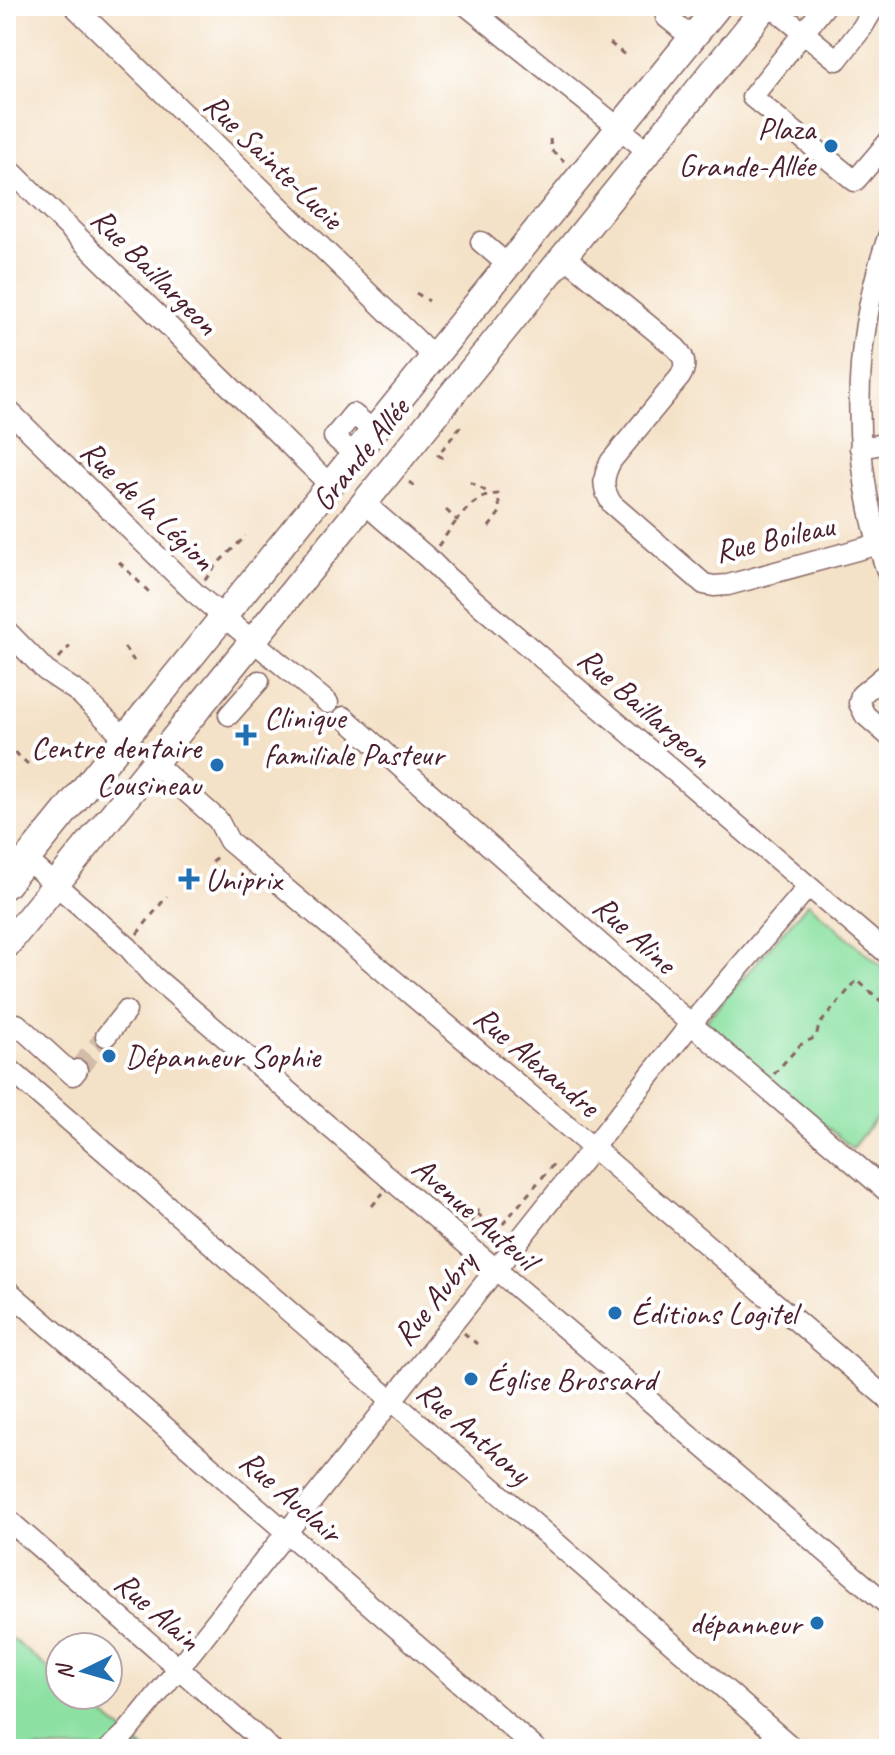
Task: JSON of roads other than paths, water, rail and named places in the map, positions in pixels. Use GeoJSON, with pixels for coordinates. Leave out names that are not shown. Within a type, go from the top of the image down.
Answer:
{"type":"FeatureCollection","features":[{"type":"Feature","properties":{"kind":"main road","name":"Grande Allée"},"geometry":{"type":"LineString","coordinates":[[6,885],[718,6]]}},
{"type":"Feature","properties":{"kind":"main road","name":"Grande Allée"},"geometry":{"type":"LineString","coordinates":[[6,946],[768,6]]}},
{"type":"Feature","properties":{"kind":"street","name":"Rue Sainte-Lucie"},"geometry":{"type":"LineString","coordinates":[[74,6],[434,357]]}},
{"type":"Feature","properties":{"kind":"street"},"geometry":{"type":"LineString","coordinates":[[467,6],[649,152]]}},
{"type":"Feature","properties":{"kind":"street"},"geometry":{"type":"LineString","coordinates":[[768,6],[837,60],[875,6]]}},
{"type":"Feature","properties":{"kind":"street"},"geometry":{"type":"LineString","coordinates":[[825,6],[752,97],[855,181],[889,141]]}},
{"type":"Feature","properties":{"kind":"street"},"geometry":{"type":"LineString","coordinates":[[666,17],[692,38]]}},
{"type":"Feature","properties":{"kind":"street","name":"Rue Baillargeon"},"geometry":{"type":"LineString","coordinates":[[6,166],[330,485]]}},
{"type":"Feature","properties":{"kind":"street"},"geometry":{"type":"LineString","coordinates":[[889,234],[876,274],[864,335],[860,392],[860,448],[871,516],[889,577]]}},
{"type":"Feature","properties":{"kind":"street"},"geometry":{"type":"LineString","coordinates":[[481,242],[508,265]]}},
{"type":"Feature","properties":{"kind":"street","name":"Rue Boileau"},"geometry":{"type":"LineString","coordinates":[[564,256],[676,348],[684,359],[684,371],[680,377],[611,461],[605,473],[606,495],[612,504],[704,584],[714,586],[728,585],[879,544]]}},
{"type":"Feature","properties":{"kind":"street","name":"Rue de la Légion"},"geometry":{"type":"LineString","coordinates":[[6,408],[195,593],[253,640]]}},
{"type":"Feature","properties":{"kind":"street"},"geometry":{"type":"LineString","coordinates":[[860,448],[889,443]]}},
{"type":"Feature","properties":{"kind":"street","name":"Rue Baillargeon"},"geometry":{"type":"LineString","coordinates":[[364,503],[889,955]]}},
{"type":"Feature","properties":{"kind":"street"},"geometry":{"type":"LineString","coordinates":[[6,630],[46,671],[79,693],[125,738]]}},
{"type":"Feature","properties":{"kind":"street"},"geometry":{"type":"LineString","coordinates":[[253,640],[328,703]]}},
{"type":"Feature","properties":{"kind":"street"},"geometry":{"type":"LineString","coordinates":[[889,672],[861,695],[859,703],[865,715],[889,736]]}},
{"type":"Feature","properties":{"kind":"street"},"geometry":{"type":"LineString","coordinates":[[218,681],[236,708],[259,681]]}},
{"type":"Feature","properties":{"kind":"street","name":"Rue Aline"},"geometry":{"type":"LineString","coordinates":[[344,717],[691,1024],[889,1193]]}},
{"type":"Feature","properties":{"kind":"street","name":"Rue Alexandre"},"geometry":{"type":"LineString","coordinates":[[153,762],[218,820],[229,841],[889,1400]]}},
{"type":"Feature","properties":{"kind":"street","name":"Avenue Auteuil"},"geometry":{"type":"LineString","coordinates":[[27,860],[128,947],[152,975],[889,1606]]}},
{"type":"Feature","properties":{"kind":"street","name":"Rue Aubry"},"geometry":{"type":"LineString","coordinates":[[109,1749],[126,1733],[178,1669],[691,1024],[808,887]]}},
{"type":"Feature","properties":{"kind":"street"},"geometry":{"type":"LineString","coordinates":[[106,1036],[126,1011]]}},
{"type":"Feature","properties":{"kind":"street"},"geometry":{"type":"LineString","coordinates":[[17,1024],[73,1075],[77,1070]]}},
{"type":"Feature","properties":{"kind":"street","name":"Rue Anthony"},"geometry":{"type":"LineString","coordinates":[[6,1066],[794,1749]]}},
{"type":"Feature","properties":{"kind":"street","name":"Rue Auclair"},"geometry":{"type":"LineString","coordinates":[[6,1289],[536,1749]]}},
{"type":"Feature","properties":{"kind":"street","name":"Rue Alain"},"geometry":{"type":"LineString","coordinates":[[6,1518],[271,1749]]}},
{"type":"Feature","properties":{"kind":"tunnel"},"geometry":{"type":"LineString","coordinates":[[77,1070],[106,1036]]}},
{"type":"Feature","properties":{"kind":"place","name":"Plaza Grande-Allée"},"geometry":{"type":"Point","coordinates":[831,146]}},
{"type":"Feature","properties":{"kind":"place","name":"Clinique familiale Pasteur"},"geometry":{"type":"Point","coordinates":[246,735]}},
{"type":"Feature","properties":{"kind":"place","name":"Centre dentaire Cousineau"},"geometry":{"type":"Point","coordinates":[217,765]}},
{"type":"Feature","properties":{"kind":"place","name":"Uniprix"},"geometry":{"type":"Point","coordinates":[189,879]}},
{"type":"Feature","properties":{"kind":"place","name":"Dépanneur Sophie"},"geometry":{"type":"Point","coordinates":[109,1056]}},
{"type":"Feature","properties":{"kind":"place","name":"Éditions Logitel"},"geometry":{"type":"Point","coordinates":[615,1313]}},
{"type":"Feature","properties":{"kind":"place","name":"Église Brossard"},"geometry":{"type":"Point","coordinates":[471,1379]}},
{"type":"Feature","properties":{"kind":"place","name":"dépanneur"},"geometry":{"type":"Point","coordinates":[817,1623]}}]}
